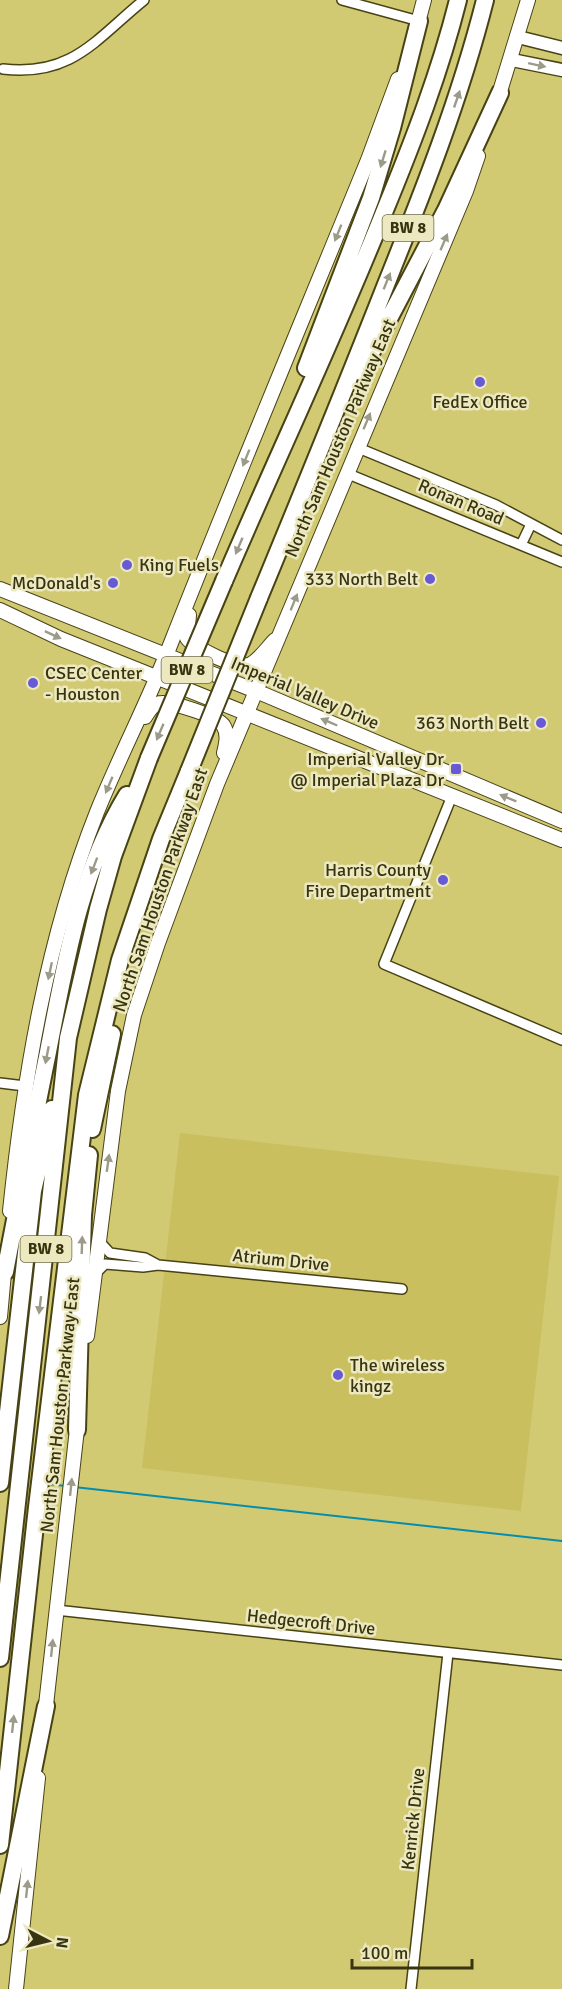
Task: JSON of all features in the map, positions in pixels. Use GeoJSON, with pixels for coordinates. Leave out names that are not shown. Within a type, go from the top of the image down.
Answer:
{"type":"FeatureCollection","features":[{"type":"Feature","properties":{"kind":"highway","name":"North Sam Houston Parkway East"},"geometry":{"type":"LineString","coordinates":[[0,1658],[68,1038],[98,909],[113,856],[149,758],[224,581],[352,293],[422,115],[456,0]]}},
{"type":"Feature","properties":{"kind":"highway","name":"North Sam Houston Parkway East"},"geometry":{"type":"LineString","coordinates":[[0,1845],[42,1463],[87,1095],[103,1023],[140,898],[448,126],[469,64],[485,0]]}},
{"type":"Feature","properties":{"kind":"highway"},"geometry":{"type":"LineString","coordinates":[[255,510],[262,479],[371,198],[392,128],[419,21]]}},
{"type":"Feature","properties":{"kind":"highway"},"geometry":{"type":"LineString","coordinates":[[319,452],[446,210],[500,93]]}},
{"type":"Feature","properties":{"kind":"highway"},"geometry":{"type":"LineString","coordinates":[[5,1272],[65,962],[86,886],[118,810],[149,758]]}},
{"type":"Feature","properties":{"kind":"highway"},"geometry":{"type":"LineString","coordinates":[[76,1430],[83,1215],[92,1133],[140,898]]}},
{"type":"Feature","properties":{"kind":"highway"},"geometry":{"type":"LineString","coordinates":[[0,1483],[33,1191],[68,1038]]}},
{"type":"Feature","properties":{"kind":"highway"},"geometry":{"type":"LineString","coordinates":[[0,1936],[46,1706]]}},
{"type":"Feature","properties":{"kind":"main road"},"geometry":{"type":"LineString","coordinates":[[0,1317],[25,1086],[54,949],[74,879],[97,813],[158,676],[368,160],[419,21],[424,0]]}},
{"type":"Feature","properties":{"kind":"main road","name":"North Sam Houston Parkway East"},"geometry":{"type":"LineString","coordinates":[[16,1989],[93,1277],[118,1091],[134,1015],[193,844],[217,784],[281,634],[356,447],[466,191],[512,60],[528,0]]}},
{"type":"Feature","properties":{"kind":"main road"},"geometry":{"type":"LineString","coordinates":[[196,581],[186,628],[187,638],[193,646],[242,667],[251,664],[281,634]]}},
{"type":"Feature","properties":{"kind":"main road"},"geometry":{"type":"LineString","coordinates":[[6,592],[2,611],[61,639],[562,840]]}},
{"type":"Feature","properties":{"kind":"main road","name":"Imperial Valley Drive"},"geometry":{"type":"LineString","coordinates":[[6,592],[256,691],[423,764],[562,821]]}},
{"type":"Feature","properties":{"kind":"main road"},"geometry":{"type":"LineString","coordinates":[[132,732],[152,706],[161,702],[184,706],[222,723],[226,731],[226,741],[217,784]]}},
{"type":"Feature","properties":{"kind":"main road"},"geometry":{"type":"LineString","coordinates":[[415,782],[423,764]]}},
{"type":"Feature","properties":{"kind":"street"},"geometry":{"type":"LineString","coordinates":[[3,69],[22,72],[45,69],[75,59],[108,34],[144,0]]}},
{"type":"Feature","properties":{"kind":"street"},"geometry":{"type":"LineString","coordinates":[[342,0],[419,21]]}},
{"type":"Feature","properties":{"kind":"street"},"geometry":{"type":"LineString","coordinates":[[518,37],[562,48]]}},
{"type":"Feature","properties":{"kind":"street"},"geometry":{"type":"LineString","coordinates":[[512,60],[562,70]]}},
{"type":"Feature","properties":{"kind":"street","name":"Ronan Road"},"geometry":{"type":"LineString","coordinates":[[356,447],[496,505],[562,540]]}},
{"type":"Feature","properties":{"kind":"street","name":"Ronan Road"},"geometry":{"type":"LineString","coordinates":[[346,473],[562,562]]}},
{"type":"Feature","properties":{"kind":"street"},"geometry":{"type":"LineString","coordinates":[[521,545],[531,524]]}},
{"type":"Feature","properties":{"kind":"street"},"geometry":{"type":"LineString","coordinates":[[452,796],[384,964],[562,1040]]}},
{"type":"Feature","properties":{"kind":"street"},"geometry":{"type":"LineString","coordinates":[[0,1083],[25,1086]]}},
{"type":"Feature","properties":{"kind":"street","name":"Atrium Drive"},"geometry":{"type":"LineString","coordinates":[[98,1238],[110,1253],[145,1257],[158,1265]]}},
{"type":"Feature","properties":{"kind":"street","name":"Atrium Drive"},"geometry":{"type":"LineString","coordinates":[[93,1277],[105,1264],[143,1267],[158,1265],[402,1289]]}},
{"type":"Feature","properties":{"kind":"street","name":"Hedgecroft Drive"},"geometry":{"type":"LineString","coordinates":[[56,1610],[562,1665]]}},
{"type":"Feature","properties":{"kind":"street","name":"Kenrick Drive"},"geometry":{"type":"LineString","coordinates":[[411,1989],[448,1653]]}},
{"type":"Feature","properties":{"kind":"shaded area"},"geometry":{"type":"Polygon","coordinates":[[[180,1133],[559,1176],[521,1511],[142,1468],[180,1133]]]}},
{"type":"Feature","properties":{"kind":"waterway"},"geometry":{"type":"LineString","coordinates":[[48,1484],[66,1486]]}},
{"type":"Feature","properties":{"kind":"waterway"},"geometry":{"type":"LineString","coordinates":[[74,1487],[562,1541]]}},
{"type":"Feature","properties":{"kind":"place","name":"FedEx Office"},"geometry":{"type":"Point","coordinates":[480,382]}},
{"type":"Feature","properties":{"kind":"place","name":"King Fuels"},"geometry":{"type":"Point","coordinates":[127,565]}},
{"type":"Feature","properties":{"kind":"place","name":"333 North Belt"},"geometry":{"type":"Point","coordinates":[430,579]}},
{"type":"Feature","properties":{"kind":"place","name":"McDonald's"},"geometry":{"type":"Point","coordinates":[113,583]}},
{"type":"Feature","properties":{"kind":"place","name":"CSEC Center - Houston"},"geometry":{"type":"Point","coordinates":[33,683]}},
{"type":"Feature","properties":{"kind":"place","name":"363 North Belt"},"geometry":{"type":"Point","coordinates":[541,723]}},
{"type":"Feature","properties":{"kind":"place","name":"Imperial Valley Dr @ Imperial Plaza Dr"},"geometry":{"type":"Point","coordinates":[456,769]}},
{"type":"Feature","properties":{"kind":"place","name":"Harris County Fire Department"},"geometry":{"type":"Point","coordinates":[443,880]}},
{"type":"Feature","properties":{"kind":"place","name":"The wireless kingz"},"geometry":{"type":"Point","coordinates":[338,1375]}}]}
